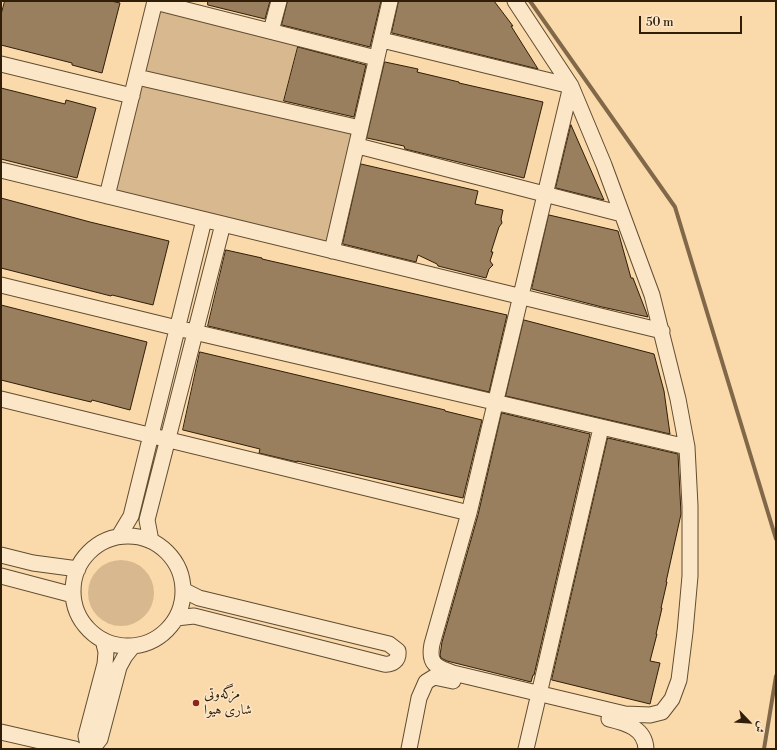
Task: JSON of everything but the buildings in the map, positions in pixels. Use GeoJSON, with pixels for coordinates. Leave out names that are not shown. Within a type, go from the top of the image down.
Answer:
{"type":"FeatureCollection","features":[{"type":"Feature","properties":{"kind":"street"},"geometry":{"type":"LineString","coordinates":[[107,196],[155,1],[376,58]]}},
{"type":"Feature","properties":{"kind":"street"},"geometry":{"type":"LineString","coordinates":[[271,31],[279,1]]}},
{"type":"Feature","properties":{"kind":"street"},"geometry":{"type":"LineString","coordinates":[[332,251],[358,146],[360,128],[390,1]]}},
{"type":"Feature","properties":{"kind":"street"},"geometry":{"type":"LineString","coordinates":[[409,749],[419,698],[426,682],[434,677],[626,714],[650,715],[662,712],[672,699],[679,680],[690,576],[690,506],[687,447],[678,399],[662,331],[652,295],[604,165],[572,86],[515,1]]}},
{"type":"Feature","properties":{"kind":"street"},"geometry":{"type":"LineString","coordinates":[[382,40],[572,86]]}},
{"type":"Feature","properties":{"kind":"street"},"geometry":{"type":"LineString","coordinates":[[1,64],[132,96]]}},
{"type":"Feature","properties":{"kind":"street"},"geometry":{"type":"LineString","coordinates":[[137,77],[360,128]]}},
{"type":"Feature","properties":{"kind":"street"},"geometry":{"type":"LineString","coordinates":[[572,86],[468,513],[430,654],[432,662],[440,669],[633,726],[642,734],[646,749]]}},
{"type":"Feature","properties":{"kind":"street"},"geometry":{"type":"LineString","coordinates":[[358,146],[622,214]]}},
{"type":"Feature","properties":{"kind":"street"},"geometry":{"type":"LineString","coordinates":[[1,170],[662,331]]}},
{"type":"Feature","properties":{"kind":"street"},"geometry":{"type":"LineString","coordinates":[[119,536],[131,516],[204,220]]}},
{"type":"Feature","properties":{"kind":"street"},"geometry":{"type":"LineString","coordinates":[[151,541],[147,520],[223,224]]}},
{"type":"Feature","properties":{"kind":"street"},"geometry":{"type":"LineString","coordinates":[[1,285],[177,328],[687,447]]}},
{"type":"Feature","properties":{"kind":"street"},"geometry":{"type":"LineString","coordinates":[[1,399],[468,513]]}},
{"type":"Feature","properties":{"kind":"street"},"geometry":{"type":"LineString","coordinates":[[526,749],[602,428]]}},
{"type":"Feature","properties":{"kind":"street"},"geometry":{"type":"LineString","coordinates":[[119,536],[145,538],[151,541],[161,546],[170,555],[174,560],[182,578],[183,590],[181,605],[176,618],[168,629],[158,637],[146,643],[133,646],[117,645],[103,640],[91,632],[82,622],[76,609],[73,595],[73,584],[78,568],[88,552],[99,544],[119,536]]}},
{"type":"Feature","properties":{"kind":"street"},"geometry":{"type":"LineString","coordinates":[[1,555],[33,563],[78,568]]}},
{"type":"Feature","properties":{"kind":"street"},"geometry":{"type":"LineString","coordinates":[[1,576],[73,595]]}},
{"type":"Feature","properties":{"kind":"street"},"geometry":{"type":"LineString","coordinates":[[176,618],[194,616],[384,664],[393,663],[398,656],[398,651],[395,647],[389,644],[199,598],[183,590]]}},
{"type":"Feature","properties":{"kind":"street"},"geometry":{"type":"LineString","coordinates":[[194,616],[190,612],[190,605],[194,600],[199,598]]}},
{"type":"Feature","properties":{"kind":"street"},"geometry":{"type":"LineString","coordinates":[[89,749],[86,736],[105,664],[106,652],[103,640]]}},
{"type":"Feature","properties":{"kind":"street"},"geometry":{"type":"LineString","coordinates":[[92,749],[100,739],[119,667],[133,646]]}},
{"type":"Feature","properties":{"kind":"street"},"geometry":{"type":"LineString","coordinates":[[1,732],[75,749]]}},
{"type":"Feature","properties":{"kind":"shaded area"},"geometry":{"type":"Polygon","coordinates":[[[160,9],[298,44],[283,104],[145,71],[160,9]]]}},
{"type":"Feature","properties":{"kind":"shaded area"},"geometry":{"type":"Polygon","coordinates":[[[141,84],[354,134],[328,242],[115,191],[141,84]]]}},
{"type":"Feature","properties":{"kind":"shaded area"},"geometry":{"type":"Polygon","coordinates":[[[114,560],[128,560],[140,565],[149,574],[154,586],[152,606],[145,617],[128,626],[114,626],[102,621],[93,612],[88,600],[88,586],[93,574],[102,565],[114,560]]]}},
{"type":"Feature","properties":{"kind":"waterway"},"geometry":{"type":"LineString","coordinates":[[530,1],[675,207],[776,539]]}},
{"type":"Feature","properties":{"kind":"waterway"},"geometry":{"type":"LineString","coordinates":[[764,749],[776,676]]}},
{"type":"Feature","properties":{"kind":"place","name":"مزگەوتی شاری هیوا"},"geometry":{"type":"Point","coordinates":[196,703]}}]}
